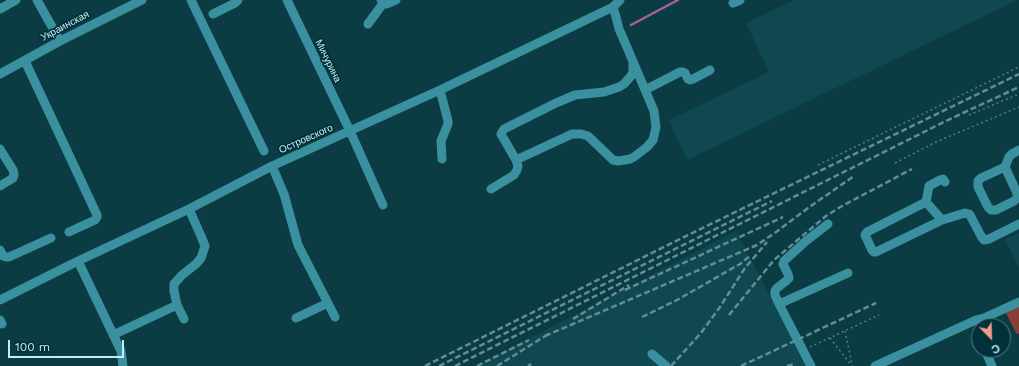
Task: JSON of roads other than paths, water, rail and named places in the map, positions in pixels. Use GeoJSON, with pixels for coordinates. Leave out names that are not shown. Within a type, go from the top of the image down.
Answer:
{"type":"FeatureCollection","features":[{"type":"Feature","properties":{"kind":"street"},"geometry":{"type":"LineString","coordinates":[[0,9],[16,0]]}},
{"type":"Feature","properties":{"kind":"street"},"geometry":{"type":"LineString","coordinates":[[37,0],[60,41]]}},
{"type":"Feature","properties":{"kind":"street","name":"Украинская"},"geometry":{"type":"LineString","coordinates":[[0,74],[60,41],[142,0]]}},
{"type":"Feature","properties":{"kind":"street"},"geometry":{"type":"LineString","coordinates":[[191,0],[264,151]]}},
{"type":"Feature","properties":{"kind":"street"},"geometry":{"type":"LineString","coordinates":[[213,14],[238,0]]}},
{"type":"Feature","properties":{"kind":"street","name":"Мичурина"},"geometry":{"type":"LineString","coordinates":[[287,0],[350,131],[383,205]]}},
{"type":"Feature","properties":{"kind":"street"},"geometry":{"type":"LineString","coordinates":[[368,24],[382,1],[388,4],[396,0]]}},
{"type":"Feature","properties":{"kind":"street","name":"Островского"},"geometry":{"type":"LineString","coordinates":[[0,300],[78,261],[189,209],[272,166],[440,90],[613,7],[620,0]]}},
{"type":"Feature","properties":{"kind":"street"},"geometry":{"type":"LineString","coordinates":[[516,160],[572,134],[588,136],[613,160],[618,161],[630,159],[647,147],[653,140],[656,132],[656,116],[619,29],[613,7]]}},
{"type":"Feature","properties":{"kind":"street"},"geometry":{"type":"LineString","coordinates":[[24,61],[97,213],[97,217],[94,220],[70,232]]}},
{"type":"Feature","properties":{"kind":"street"},"geometry":{"type":"LineString","coordinates":[[491,189],[514,175],[518,166],[501,134],[504,129],[575,95],[604,92],[624,84],[633,72],[633,62]]}},
{"type":"Feature","properties":{"kind":"street"},"geometry":{"type":"LineString","coordinates":[[645,90],[680,72],[683,72],[690,80],[710,70]]}},
{"type":"Feature","properties":{"kind":"street"},"geometry":{"type":"LineString","coordinates":[[440,90],[448,121],[441,141],[442,159]]}},
{"type":"Feature","properties":{"kind":"street"},"geometry":{"type":"LineString","coordinates":[[0,149],[13,170],[14,175],[13,178],[0,186]]}},
{"type":"Feature","properties":{"kind":"street"},"geometry":{"type":"LineString","coordinates":[[1005,167],[1017,193],[1017,198],[996,210],[991,210],[988,207],[978,186],[978,181],[1005,167],[1012,154],[1019,150]]}},
{"type":"Feature","properties":{"kind":"street"},"geometry":{"type":"LineString","coordinates":[[272,166],[284,194],[298,245],[335,316]]}},
{"type":"Feature","properties":{"kind":"street"},"geometry":{"type":"LineString","coordinates":[[926,202],[930,184],[941,179],[945,182]]}},
{"type":"Feature","properties":{"kind":"street"},"geometry":{"type":"LineString","coordinates":[[926,202],[865,232],[865,236],[873,251],[878,251],[942,220],[965,213],[969,214],[984,240],[987,240],[1019,224]]}},
{"type":"Feature","properties":{"kind":"street"},"geometry":{"type":"LineString","coordinates":[[926,202],[942,220]]}},
{"type":"Feature","properties":{"kind":"street"},"geometry":{"type":"LineString","coordinates":[[184,319],[176,305],[174,284],[201,258],[204,246],[202,236],[189,209]]}},
{"type":"Feature","properties":{"kind":"street"},"geometry":{"type":"LineString","coordinates":[[811,366],[779,304],[775,291],[789,278],[783,264],[784,261],[828,224]]}},
{"type":"Feature","properties":{"kind":"street"},"geometry":{"type":"LineString","coordinates":[[0,250],[3,256],[9,257],[51,238]]}},
{"type":"Feature","properties":{"kind":"street"},"geometry":{"type":"LineString","coordinates":[[78,261],[120,351],[123,366]]}},
{"type":"Feature","properties":{"kind":"street"},"geometry":{"type":"LineString","coordinates":[[779,304],[848,273]]}},
{"type":"Feature","properties":{"kind":"street"},"geometry":{"type":"LineString","coordinates":[[875,366],[1019,302]]}},
{"type":"Feature","properties":{"kind":"street"},"geometry":{"type":"LineString","coordinates":[[296,318],[328,303]]}},
{"type":"Feature","properties":{"kind":"street"},"geometry":{"type":"LineString","coordinates":[[113,335],[176,305]]}},
{"type":"Feature","properties":{"kind":"street"},"geometry":{"type":"LineString","coordinates":[[652,354],[666,366]]}},
{"type":"Feature","properties":{"kind":"waterway"},"geometry":{"type":"LineString","coordinates":[[631,25],[678,0]]}},
{"type":"Feature","properties":{"kind":"railway"},"geometry":{"type":"LineString","coordinates":[[425,366],[680,239],[1019,74]]}},
{"type":"Feature","properties":{"kind":"railway"},"geometry":{"type":"LineString","coordinates":[[455,366],[948,120],[1019,87]]}},
{"type":"Feature","properties":{"kind":"railway"},"geometry":{"type":"LineString","coordinates":[[729,315],[774,260],[826,216],[912,169]]}},
{"type":"Feature","properties":{"kind":"railway"},"geometry":{"type":"LineString","coordinates":[[545,336],[757,245],[854,176]]}},
{"type":"Feature","properties":{"kind":"railway"},"geometry":{"type":"LineString","coordinates":[[439,366],[772,201]]}},
{"type":"Feature","properties":{"kind":"railway"},"geometry":{"type":"LineString","coordinates":[[625,290],[783,217]]}},
{"type":"Feature","properties":{"kind":"railway"},"geometry":{"type":"LineString","coordinates":[[671,366],[701,333],[745,268],[767,242]]}},
{"type":"Feature","properties":{"kind":"railway"},"geometry":{"type":"LineString","coordinates":[[642,317],[677,300],[740,264],[750,256]]}},
{"type":"Feature","properties":{"kind":"railway"},"geometry":{"type":"LineString","coordinates":[[573,319],[629,285]]}},
{"type":"Feature","properties":{"kind":"railway"},"geometry":{"type":"LineString","coordinates":[[741,366],[876,303]]}},
{"type":"Feature","properties":{"kind":"railway"},"geometry":{"type":"LineString","coordinates":[[497,366],[550,333]]}},
{"type":"Feature","properties":{"kind":"railway"},"geometry":{"type":"LineString","coordinates":[[477,366],[529,340]]}},
{"type":"Feature","properties":{"kind":"railway"},"geometry":{"type":"LineString","coordinates":[[787,366],[794,364]]}}]}
